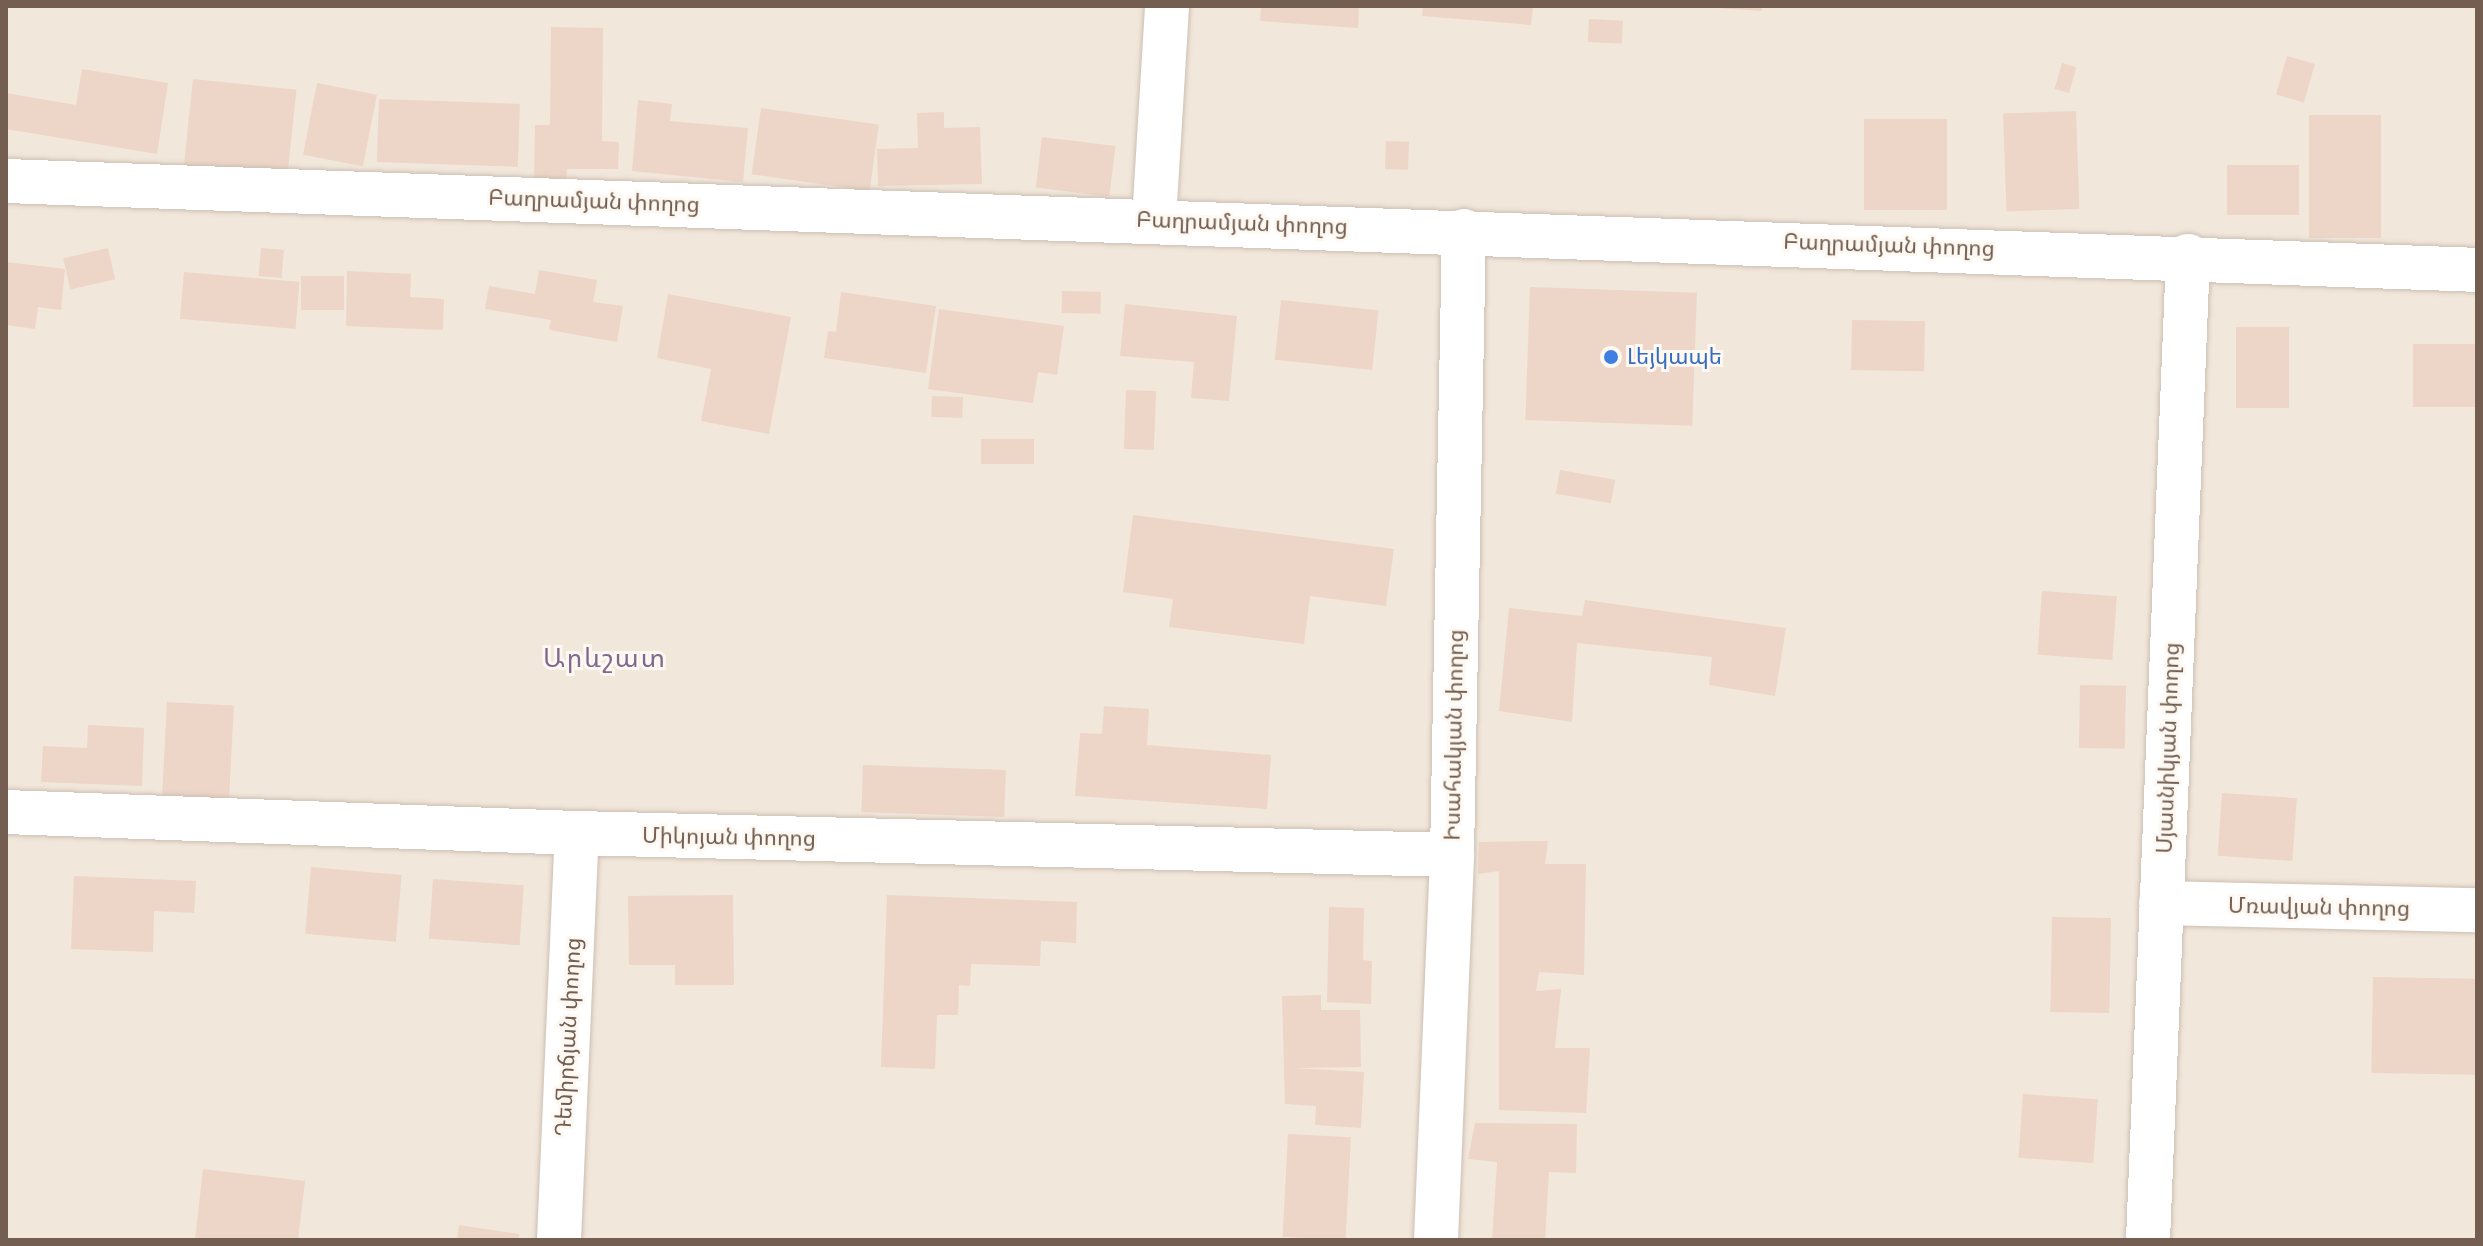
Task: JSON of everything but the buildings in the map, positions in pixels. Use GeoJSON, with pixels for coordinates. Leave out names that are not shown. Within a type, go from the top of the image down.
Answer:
{"type":"FeatureCollection","features":[{"type":"Feature","properties":{"kind":"street"},"geometry":{"type":"LineString","coordinates":[[1154,220],[1167,6]]}},
{"type":"Feature","properties":{"kind":"street","name":"Բաղրամյան փողոց"},"geometry":{"type":"LineString","coordinates":[[6,181],[2188,256],[2477,270]]}},
{"type":"Feature","properties":{"kind":"street","name":"Իսահակյան փողոց"},"geometry":{"type":"LineString","coordinates":[[1436,1240],[1452,855],[1464,231]]}},
{"type":"Feature","properties":{"kind":"street","name":"Մյասնիկյան փողոց"},"geometry":{"type":"LineString","coordinates":[[2148,1240],[2188,256]]}},
{"type":"Feature","properties":{"kind":"street","name":"Միկոյան փողոց"},"geometry":{"type":"LineString","coordinates":[[6,812],[577,833],[1452,855]]}},
{"type":"Feature","properties":{"kind":"street","name":"Դեմիրճյան փողոց"},"geometry":{"type":"LineString","coordinates":[[559,1240],[577,833]]}},
{"type":"Feature","properties":{"kind":"street","name":"Մռավյան փողոց"},"geometry":{"type":"LineString","coordinates":[[2161,903],[2477,910]]}},
{"type":"Feature","properties":{"kind":"shaded area","name":"Արևշատ"},"geometry":{"type":"Polygon","coordinates":[[[6,6],[2477,6],[2477,1240],[6,1240],[6,6]]]}},
{"type":"Feature","properties":{"kind":"place","name":"Լեյկապե"},"geometry":{"type":"Point","coordinates":[1611,357]}},
{"type":"Feature","properties":{"kind":"district","name":"Արևշատ"},"geometry":{"type":"Point","coordinates":[605,658]}}]}
